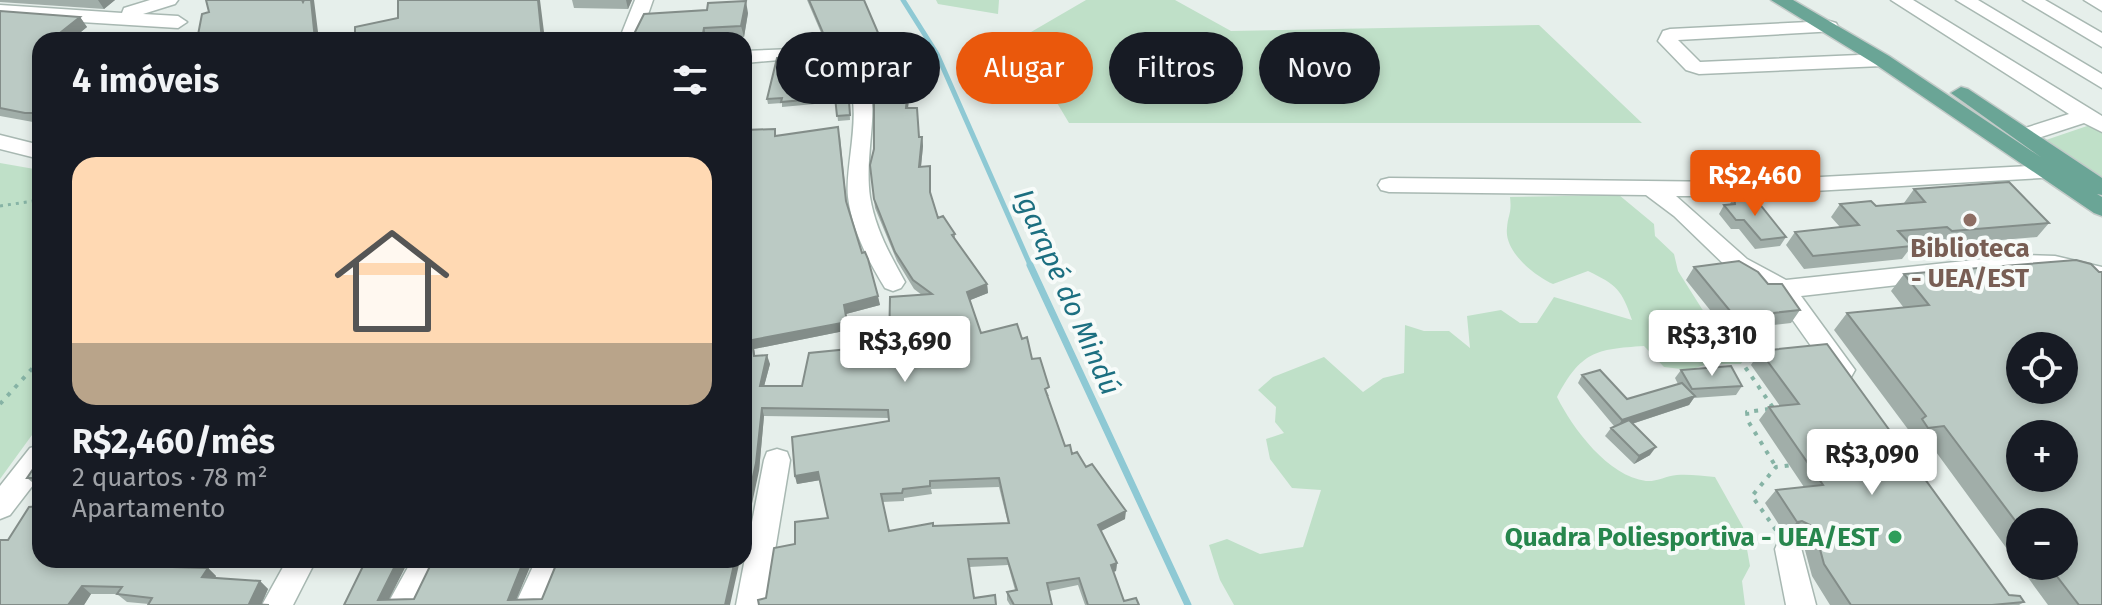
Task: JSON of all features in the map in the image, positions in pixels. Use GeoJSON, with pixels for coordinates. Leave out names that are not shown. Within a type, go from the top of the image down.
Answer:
{"type":"FeatureCollection","features":[{"type":"Feature","properties":{"kind":"main road"},"geometry":{"type":"LineString","coordinates":[[1780,0],[1882,60],[2102,208]]}},
{"type":"Feature","properties":{"kind":"main road"},"geometry":{"type":"LineString","coordinates":[[1806,0],[1878,40],[2102,188]]}},
{"type":"Feature","properties":{"kind":"street"},"geometry":{"type":"LineString","coordinates":[[113,17],[169,0]]}},
{"type":"Feature","properties":{"kind":"street"},"geometry":{"type":"LineString","coordinates":[[0,11],[113,17],[178,31],[180,0]]}},
{"type":"Feature","properties":{"kind":"street"},"geometry":{"type":"LineString","coordinates":[[632,32],[644,0]]}},
{"type":"Feature","properties":{"kind":"street"},"geometry":{"type":"LineString","coordinates":[[1900,0],[2094,120]]}},
{"type":"Feature","properties":{"kind":"street"},"geometry":{"type":"LineString","coordinates":[[1965,0],[2102,82]]}},
{"type":"Feature","properties":{"kind":"street"},"geometry":{"type":"LineString","coordinates":[[2032,0],[2102,41]]}},
{"type":"Feature","properties":{"kind":"street"},"geometry":{"type":"LineString","coordinates":[[2093,0],[2102,5]]}},
{"type":"Feature","properties":{"kind":"street"},"geometry":{"type":"LineString","coordinates":[[1829,27],[1670,35],[1668,41],[1693,66],[1699,68],[1882,60]]}},
{"type":"Feature","properties":{"kind":"street"},"geometry":{"type":"LineString","coordinates":[[752,57],[804,56],[840,61],[857,77],[863,99],[858,193],[864,225],[893,282]]}},
{"type":"Feature","properties":{"kind":"street"},"geometry":{"type":"LineString","coordinates":[[2026,135],[2094,120]]}},
{"type":"Feature","properties":{"kind":"street"},"geometry":{"type":"LineString","coordinates":[[0,142],[32,150]]}},
{"type":"Feature","properties":{"kind":"street"},"geometry":{"type":"LineString","coordinates":[[1389,185],[1728,189],[2050,172]]}},
{"type":"Feature","properties":{"kind":"street"},"geometry":{"type":"LineString","coordinates":[[1649,187],[1682,211],[1739,265],[1783,289],[1854,386]]}},
{"type":"Feature","properties":{"kind":"street"},"geometry":{"type":"LineString","coordinates":[[1783,289],[2021,263],[2055,264],[2102,276]]}},
{"type":"Feature","properties":{"kind":"street"},"geometry":{"type":"LineString","coordinates":[[751,605],[777,460]]}},
{"type":"Feature","properties":{"kind":"street"},"geometry":{"type":"LineString","coordinates":[[0,507],[32,466]]}},
{"type":"Feature","properties":{"kind":"street"},"geometry":{"type":"LineString","coordinates":[[1789,549],[1801,605]]}},
{"type":"Feature","properties":{"kind":"street"},"geometry":{"type":"LineString","coordinates":[[277,605],[298,568]]}},
{"type":"Feature","properties":{"kind":"street"},"geometry":{"type":"LineString","coordinates":[[402,605],[423,568]]}},
{"type":"Feature","properties":{"kind":"street"},"geometry":{"type":"LineString","coordinates":[[530,605],[547,568]]}},
{"type":"Feature","properties":{"kind":"path"},"geometry":{"type":"LineString","coordinates":[[0,206],[32,201]]}},
{"type":"Feature","properties":{"kind":"path"},"geometry":{"type":"LineString","coordinates":[[1765,355],[1750,357],[1745,367],[1774,409]]}},
{"type":"Feature","properties":{"kind":"path"},"geometry":{"type":"LineString","coordinates":[[0,404],[32,369]]}},
{"type":"Feature","properties":{"kind":"path"},"geometry":{"type":"LineString","coordinates":[[1776,467],[1748,421],[1747,412],[1789,407]]}},
{"type":"Feature","properties":{"kind":"path"},"geometry":{"type":"LineString","coordinates":[[1789,549],[1752,496],[1776,467],[1808,463]]}},
{"type":"Feature","properties":{"kind":"green space"},"geometry":{"type":"Polygon","coordinates":[[[936,0],[999,0],[998,14],[938,4],[936,0]]]}},
{"type":"Feature","properties":{"kind":"green space"},"geometry":{"type":"Polygon","coordinates":[[[1086,0],[1175,0],[1231,31],[1539,25],[1642,123],[1069,123],[1058,104],[1093,104],[1093,32],[1031,32],[1086,0]]]}},
{"type":"Feature","properties":{"kind":"green space"},"geometry":{"type":"Polygon","coordinates":[[[2093,124],[2102,127],[2102,178],[2046,140],[2093,124]]]}},
{"type":"Feature","properties":{"kind":"green space"},"geometry":{"type":"Polygon","coordinates":[[[0,163],[32,169],[32,435],[0,479],[0,163]]]}},
{"type":"Feature","properties":{"kind":"green space"},"geometry":{"type":"Polygon","coordinates":[[[1619,195],[1654,224],[1655,236],[1674,254],[1678,271],[1702,309],[1745,356],[1741,364],[1707,364],[1690,370],[1664,367],[1644,346],[1613,349],[1582,362],[1557,397],[1582,436],[1618,470],[1646,481],[1677,475],[1715,477],[1743,527],[1750,566],[1742,581],[1745,605],[1234,605],[1220,580],[1209,545],[1227,539],[1260,554],[1303,547],[1321,490],[1292,488],[1270,459],[1266,439],[1284,433],[1275,422],[1276,407],[1258,390],[1273,377],[1324,357],[1363,392],[1383,378],[1404,373],[1405,325],[1424,331],[1449,331],[1470,348],[1467,316],[1501,310],[1520,323],[1537,323],[1554,297],[1632,320],[1621,295],[1606,280],[1588,271],[1553,284],[1522,262],[1507,237],[1510,197],[1619,195]]]}},
{"type":"Feature","properties":{"kind":"building"},"geometry":{"type":"Polygon","coordinates":[[[206,0],[311,0],[314,32],[199,32],[202,14],[209,12],[206,0]]]}},
{"type":"Feature","properties":{"kind":"building"},"geometry":{"type":"Polygon","coordinates":[[[398,0],[538,0],[541,32],[355,32],[355,27],[398,18],[398,0]]]}},
{"type":"Feature","properties":{"kind":"building"},"geometry":{"type":"Polygon","coordinates":[[[809,0],[864,0],[878,32],[823,32],[809,0]]]}},
{"type":"Feature","properties":{"kind":"building"},"geometry":{"type":"Polygon","coordinates":[[[746,1],[741,26],[704,28],[703,32],[635,32],[644,14],[707,10],[708,3],[746,1]]]}},
{"type":"Feature","properties":{"kind":"building"},"geometry":{"type":"Polygon","coordinates":[[[0,11],[80,17],[61,32],[32,32],[32,113],[0,108],[0,11]]]}},
{"type":"Feature","properties":{"kind":"building"},"geometry":{"type":"Polygon","coordinates":[[[776,62],[776,98],[767,99],[776,62]]]}},
{"type":"Feature","properties":{"kind":"building"},"geometry":{"type":"Polygon","coordinates":[[[836,104],[849,104],[850,115],[837,116],[836,104]]]}},
{"type":"Feature","properties":{"kind":"building"},"geometry":{"type":"Polygon","coordinates":[[[874,104],[906,104],[906,108],[917,108],[919,137],[922,137],[919,167],[930,166],[930,192],[938,218],[943,216],[955,234],[952,235],[987,284],[967,292],[981,333],[1017,324],[1022,339],[1027,337],[1032,359],[1040,358],[1049,387],[1045,389],[1065,446],[1070,445],[1072,454],[1077,452],[1086,467],[1092,464],[1126,511],[1098,525],[1117,563],[1111,565],[1124,601],[1136,598],[1139,605],[1088,605],[1079,578],[1047,583],[1052,605],[1014,605],[1007,592],[1017,590],[1007,558],[968,559],[974,598],[995,595],[996,605],[759,605],[758,600],[766,598],[774,548],[795,544],[795,522],[828,518],[818,472],[795,476],[792,437],[889,421],[888,410],[762,408],[752,481],[752,340],[754,356],[767,355],[760,386],[802,386],[809,353],[889,345],[890,297],[932,294],[913,280],[895,252],[874,199],[870,165],[874,149],[874,104]],[[999,478],[930,481],[930,486],[881,494],[889,531],[933,523],[933,526],[1009,523],[999,478]]]}},
{"type":"Feature","properties":{"kind":"building"},"geometry":{"type":"Polygon","coordinates":[[[838,127],[846,201],[878,296],[844,305],[847,322],[752,340],[752,130],[775,129],[775,136],[838,127]]]}},
{"type":"Feature","properties":{"kind":"building"},"geometry":{"type":"Polygon","coordinates":[[[2009,182],[2049,223],[1952,231],[1947,227],[1898,231],[1912,246],[1813,256],[1795,232],[1859,225],[1840,204],[1871,201],[1876,206],[1925,202],[1914,189],[2009,182]]]}},
{"type":"Feature","properties":{"kind":"building"},"geometry":{"type":"Polygon","coordinates":[[[1734,196],[1754,197],[1786,237],[1761,240],[1744,220],[1736,220],[1724,205],[1735,204],[1734,196]]]}},
{"type":"Feature","properties":{"kind":"building"},"geometry":{"type":"Polygon","coordinates":[[[2076,260],[2091,264],[2102,272],[2102,605],[2079,605],[2060,580],[2078,580],[2078,508],[2006,508],[1944,426],[1928,428],[1922,419],[1926,416],[1847,313],[1929,305],[1904,274],[2076,260]]]}},
{"type":"Feature","properties":{"kind":"building"},"geometry":{"type":"Polygon","coordinates":[[[1739,261],[1758,272],[1768,284],[1782,284],[1800,310],[1735,317],[1694,267],[1739,261]]]}},
{"type":"Feature","properties":{"kind":"building"},"geometry":{"type":"Polygon","coordinates":[[[1827,344],[2009,595],[2020,596],[2024,602],[1992,605],[1851,605],[1824,564],[1814,527],[1797,522],[1776,490],[1823,485],[1769,407],[1799,404],[1760,351],[1827,344]]]}},
{"type":"Feature","properties":{"kind":"building"},"geometry":{"type":"Polygon","coordinates":[[[1731,366],[1742,386],[1692,389],[1681,370],[1731,366]]]}},
{"type":"Feature","properties":{"kind":"building"},"geometry":{"type":"Polygon","coordinates":[[[1600,370],[1627,399],[1682,383],[1695,396],[1622,420],[1582,375],[1600,370]]]}},
{"type":"Feature","properties":{"kind":"building"},"geometry":{"type":"Polygon","coordinates":[[[1629,420],[1656,447],[1639,456],[1611,428],[1629,420]]]}},
{"type":"Feature","properties":{"kind":"building"},"geometry":{"type":"Polygon","coordinates":[[[32,507],[32,568],[208,568],[202,577],[260,581],[249,604],[269,605],[148,605],[152,598],[117,594],[122,587],[82,586],[68,605],[0,605],[0,540],[8,540],[32,507]]]}},
{"type":"Feature","properties":{"kind":"building"},"geometry":{"type":"Polygon","coordinates":[[[362,568],[394,568],[378,600],[414,599],[429,568],[521,568],[508,600],[542,599],[555,568],[733,568],[725,605],[344,605],[362,568]]]}},
{"type":"Feature","properties":{"kind":"waterway","name":"Igarapé do Mindú"},"geometry":{"type":"LineString","coordinates":[[903,0],[937,54],[1031,267]]}},
{"type":"Feature","properties":{"kind":"waterway","name":"Igarapé do Mindú"},"geometry":{"type":"LineString","coordinates":[[1030,265],[1188,605]]}},
{"type":"Feature","properties":{"kind":"place","name":"Biblioteca - UEA/EST"},"geometry":{"type":"Point","coordinates":[1970,220]}},
{"type":"Feature","properties":{"kind":"place","name":"Quadra Poliesportiva - UEA/EST"},"geometry":{"type":"Point","coordinates":[1895,537]}}]}
